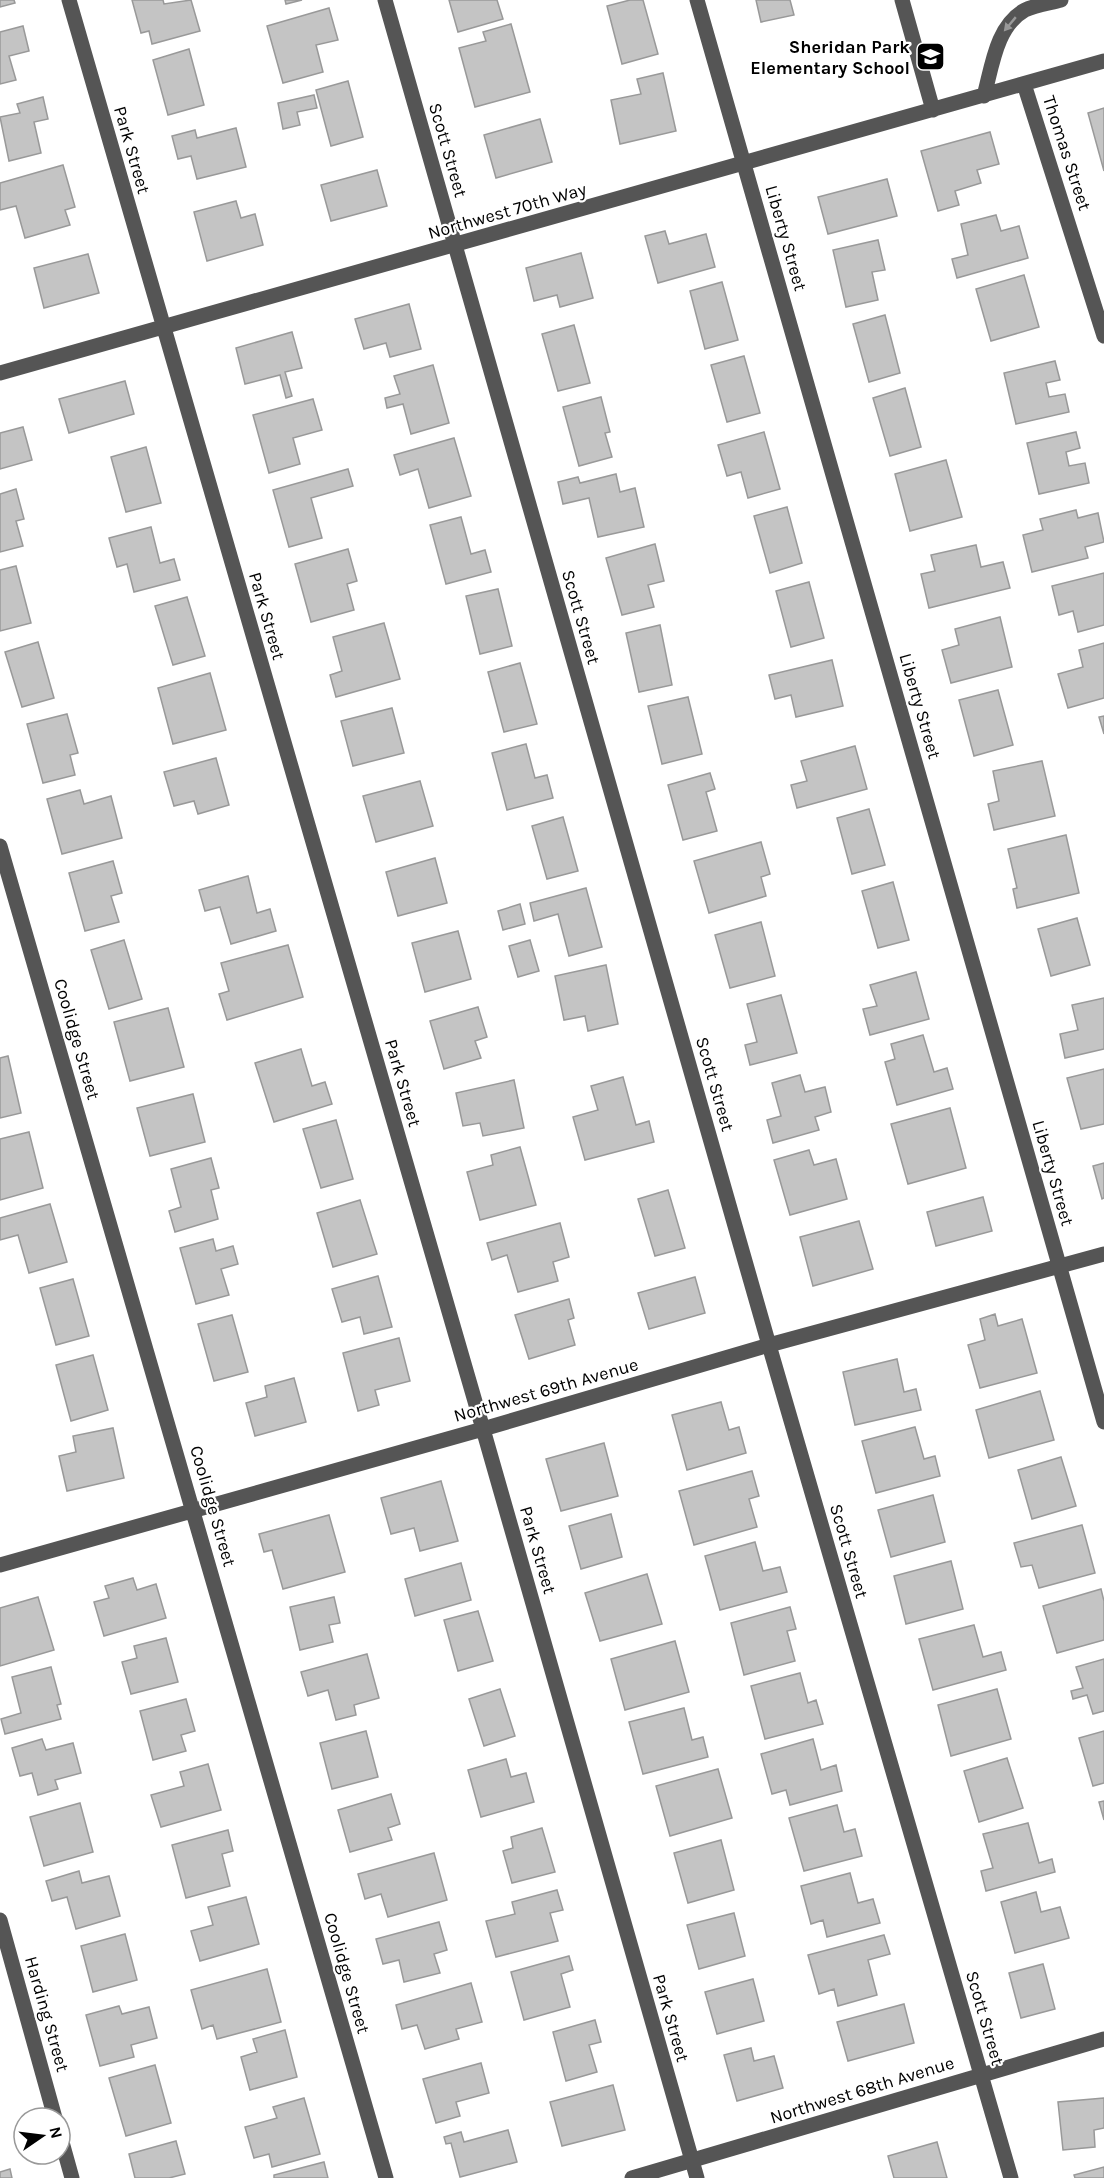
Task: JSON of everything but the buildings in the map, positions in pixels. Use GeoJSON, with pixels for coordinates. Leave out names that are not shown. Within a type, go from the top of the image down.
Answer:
{"type":"FeatureCollection","features":[{"type":"Feature","properties":{"kind":"street","name":"Park Street"},"geometry":{"type":"LineString","coordinates":[[69,0],[483,1429],[697,2178]]}},
{"type":"Feature","properties":{"kind":"street","name":"Scott Street"},"geometry":{"type":"LineString","coordinates":[[386,0],[769,1345],[1011,2178]]}},
{"type":"Feature","properties":{"kind":"street","name":"Liberty Street"},"geometry":{"type":"LineString","coordinates":[[697,0],[1104,1422]]}},
{"type":"Feature","properties":{"kind":"street"},"geometry":{"type":"LineString","coordinates":[[902,0],[933,110]]}},
{"type":"Feature","properties":{"kind":"street"},"geometry":{"type":"LineString","coordinates":[[984,96],[1002,34],[1012,19],[1026,10],[1061,0]]}},
{"type":"Feature","properties":{"kind":"street","name":"Northwest 70th Way"},"geometry":{"type":"LineString","coordinates":[[0,373],[1104,61]]}},
{"type":"Feature","properties":{"kind":"street","name":"Thomas Street"},"geometry":{"type":"LineString","coordinates":[[1024,84],[1104,336]]}},
{"type":"Feature","properties":{"kind":"street","name":"Coolidge Street"},"geometry":{"type":"LineString","coordinates":[[0,846],[386,2178]]}},
{"type":"Feature","properties":{"kind":"street","name":"Northwest 69th Avenue"},"geometry":{"type":"LineString","coordinates":[[0,1565],[483,1429],[769,1345],[1104,1254]]}},
{"type":"Feature","properties":{"kind":"street","name":"Harding Street"},"geometry":{"type":"LineString","coordinates":[[0,1920],[52,2106]]}},
{"type":"Feature","properties":{"kind":"street","name":"Northwest 68th Avenue"},"geometry":{"type":"LineString","coordinates":[[632,2178],[1104,2039]]}},
{"type":"Feature","properties":{"kind":"place","name":"Sheridan Park Elementary School"},"geometry":{"type":"Point","coordinates":[931,57]}}]}
